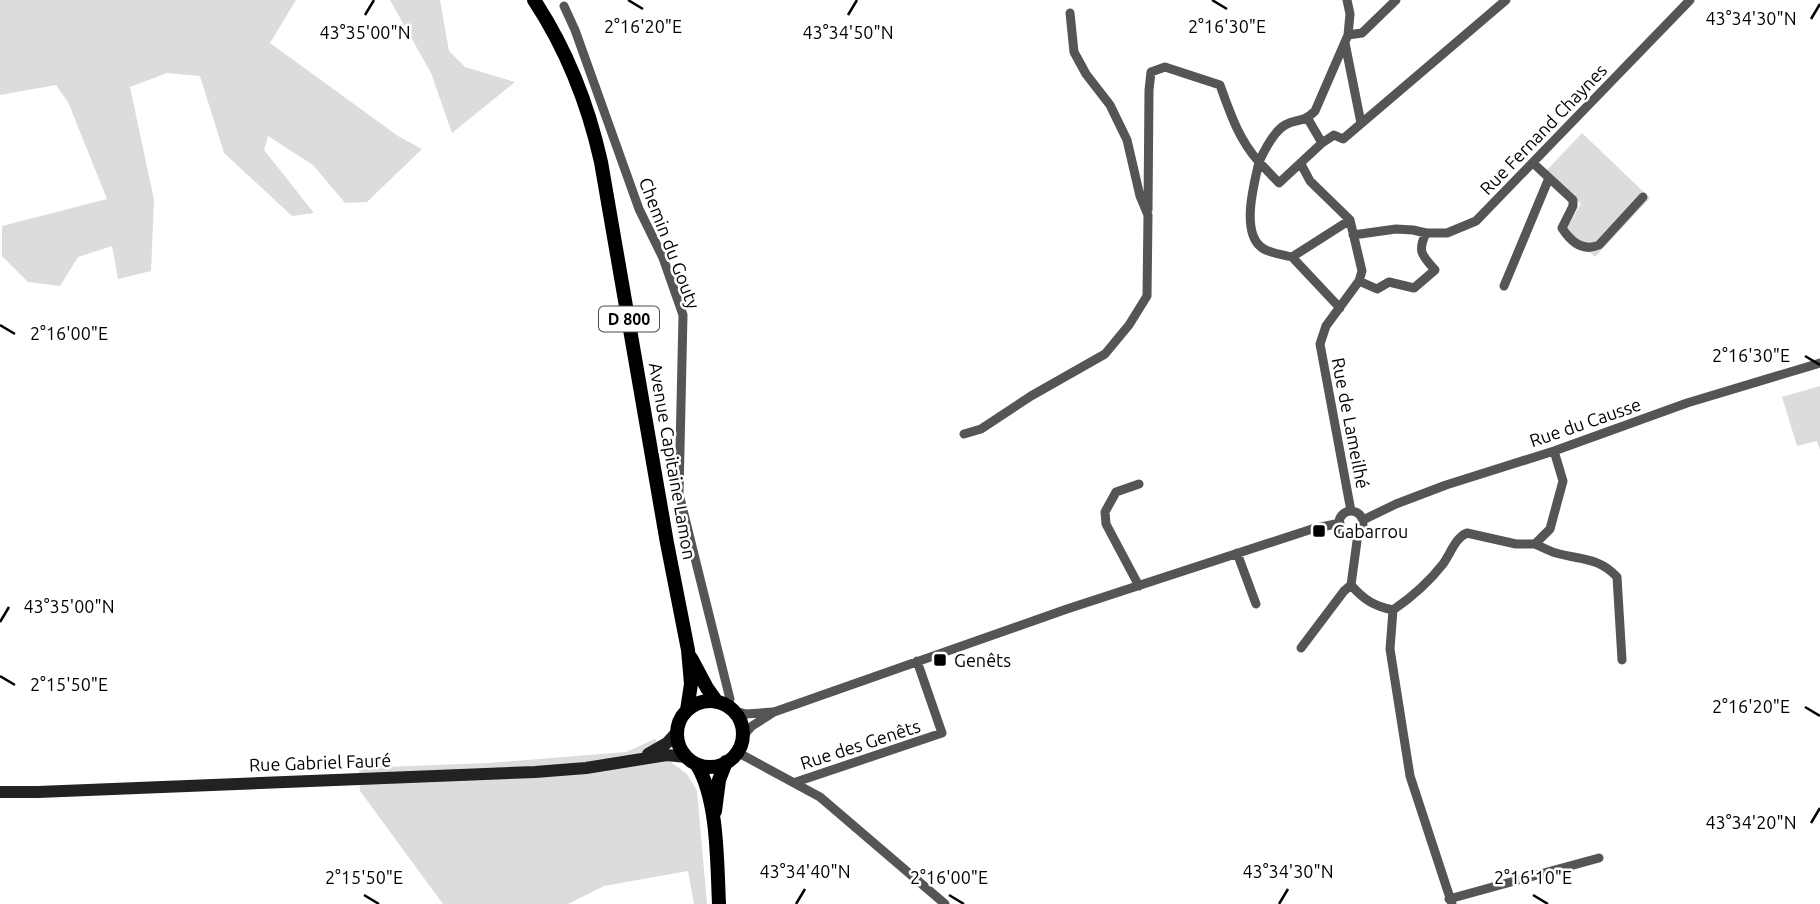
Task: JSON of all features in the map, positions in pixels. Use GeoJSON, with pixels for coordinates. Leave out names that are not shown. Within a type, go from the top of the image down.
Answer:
{"type":"FeatureCollection","features":[{"type":"Feature","properties":{"kind":"main road","name":"Avenue Capitaine Lamon"},"geometry":{"type":"LineString","coordinates":[[534,0],[556,34],[571,67],[595,135],[601,162],[688,650],[691,684],[687,710]]}},
{"type":"Feature","properties":{"kind":"main road","name":"Avenue Capitaine Lamon"},"geometry":{"type":"LineString","coordinates":[[688,650],[707,688],[725,706]]}},
{"type":"Feature","properties":{"kind":"main road"},"geometry":{"type":"LineString","coordinates":[[714,819],[719,780],[742,737],[742,728],[738,718],[725,706],[706,701],[696,704],[682,716],[677,741],[706,783],[714,819],[719,904]]}},
{"type":"Feature","properties":{"kind":"main road"},"geometry":{"type":"LineString","coordinates":[[691,761],[706,767],[717,766],[732,757]]}},
{"type":"Feature","properties":{"kind":"street"},"geometry":{"type":"LineString","coordinates":[[1340,308],[1292,257],[1262,248],[1253,238],[1250,206],[1259,162],[1266,145],[1284,125],[1308,119],[1315,111],[1346,39],[1350,14],[1347,0]]}},
{"type":"Feature","properties":{"kind":"street"},"geometry":{"type":"LineString","coordinates":[[1346,39],[1362,33],[1396,0]]}},
{"type":"Feature","properties":{"kind":"street"},"geometry":{"type":"LineString","coordinates":[[964,434],[981,429],[1031,396],[1105,354],[1129,325],[1147,296],[1151,72],[1165,67],[1220,85],[1247,150],[1279,183],[1322,143],[1335,135],[1343,139],[1506,0]]}},
{"type":"Feature","properties":{"kind":"street","name":"Rue Fernand Chaynes"},"geometry":{"type":"LineString","coordinates":[[1353,235],[1395,229],[1447,233],[1476,221],[1690,0]]}},
{"type":"Feature","properties":{"kind":"street","name":"Chemin du Gouty"},"geometry":{"type":"LineString","coordinates":[[564,6],[639,209],[663,258],[683,315],[679,494],[730,699],[725,706]]}},
{"type":"Feature","properties":{"kind":"street"},"geometry":{"type":"LineString","coordinates":[[1070,13],[1074,52],[1086,74],[1111,105],[1127,140],[1140,196],[1148,215]]}},
{"type":"Feature","properties":{"kind":"street"},"geometry":{"type":"LineString","coordinates":[[1346,39],[1361,123]]}},
{"type":"Feature","properties":{"kind":"street"},"geometry":{"type":"LineString","coordinates":[[1308,119],[1322,143]]}},
{"type":"Feature","properties":{"kind":"street"},"geometry":{"type":"LineString","coordinates":[[1533,163],[1573,200],[1573,206],[1562,228],[1580,247],[1591,248],[1599,245],[1643,197]]}},
{"type":"Feature","properties":{"kind":"street"},"geometry":{"type":"LineString","coordinates":[[1301,164],[1310,181],[1350,220],[1362,271],[1359,281],[1377,289],[1389,282],[1414,288],[1435,270],[1422,254],[1420,246],[1426,233]]}},
{"type":"Feature","properties":{"kind":"street"},"geometry":{"type":"LineString","coordinates":[[1504,286],[1549,178]]}},
{"type":"Feature","properties":{"kind":"street"},"geometry":{"type":"LineString","coordinates":[[1292,257],[1350,220]]}},
{"type":"Feature","properties":{"kind":"street","name":"Rue de Lameilhé"},"geometry":{"type":"LineString","coordinates":[[1352,511],[1320,344],[1326,326],[1359,281]]}},
{"type":"Feature","properties":{"kind":"street","name":"Rue du Causse"},"geometry":{"type":"LineString","coordinates":[[1363,520],[1446,485],[1554,451],[1687,404],[1820,363]]}},
{"type":"Feature","properties":{"kind":"street"},"geometry":{"type":"LineString","coordinates":[[1535,544],[1550,529],[1563,481],[1554,451]]}},
{"type":"Feature","properties":{"kind":"street"},"geometry":{"type":"LineString","coordinates":[[1139,484],[1116,492],[1105,512],[1106,524],[1139,586]]}},
{"type":"Feature","properties":{"kind":"street"},"geometry":{"type":"LineString","coordinates":[[1352,511],[1359,514],[1363,520],[1363,527],[1356,534],[1348,535],[1339,523],[1342,516],[1352,511]]}},
{"type":"Feature","properties":{"kind":"street"},"geometry":{"type":"LineString","coordinates":[[742,737],[752,726],[774,712],[1139,586],[1320,526],[1339,523]]}},
{"type":"Feature","properties":{"kind":"street"},"geometry":{"type":"LineString","coordinates":[[1600,858],[1451,901],[1410,776],[1390,649],[1393,610],[1424,585],[1443,564],[1461,536],[1467,533],[1516,544],[1535,544],[1556,553],[1598,562],[1609,568],[1617,577],[1622,660]]}},
{"type":"Feature","properties":{"kind":"street"},"geometry":{"type":"LineString","coordinates":[[1356,534],[1351,585],[1377,607],[1393,610]]}},
{"type":"Feature","properties":{"kind":"street"},"geometry":{"type":"LineString","coordinates":[[1237,554],[1256,604]]}},
{"type":"Feature","properties":{"kind":"street"},"geometry":{"type":"LineString","coordinates":[[1301,648],[1351,585]]}},
{"type":"Feature","properties":{"kind":"street","name":"Rue des Genêts"},"geometry":{"type":"LineString","coordinates":[[796,782],[942,733],[917,661]]}},
{"type":"Feature","properties":{"kind":"street"},"geometry":{"type":"LineString","coordinates":[[725,706],[746,714],[774,712]]}},
{"type":"Feature","properties":{"kind":"street","name":"Rue Gabriel Fauré"},"geometry":{"type":"LineString","coordinates":[[641,758],[667,743],[677,732]]}},
{"type":"Feature","properties":{"kind":"street","name":"Rue Gabriel Fauré"},"geometry":{"type":"LineString","coordinates":[[0,792],[535,772],[586,768],[672,754],[691,761]]}},
{"type":"Feature","properties":{"kind":"street"},"geometry":{"type":"LineString","coordinates":[[732,757],[796,782],[821,797],[945,904]]}},
{"type":"Feature","properties":{"kind":"shaded area"},"geometry":{"type":"Polygon","coordinates":[[[0,0],[296,0],[270,43],[398,136],[422,149],[367,202],[345,203],[313,165],[268,136],[264,150],[314,213],[292,216],[224,153],[200,76],[167,73],[130,87],[154,200],[151,271],[118,279],[112,246],[78,257],[60,286],[28,282],[2,256],[2,226],[107,199],[68,102],[56,85],[0,95],[0,0]]]}},
{"type":"Feature","properties":{"kind":"shaded area"},"geometry":{"type":"Polygon","coordinates":[[[390,0],[440,0],[449,51],[465,67],[515,82],[452,133],[431,73],[390,0]]]}},
{"type":"Feature","properties":{"kind":"shaded area"},"geometry":{"type":"Polygon","coordinates":[[[1582,133],[1650,198],[1595,257],[1565,230],[1581,204],[1546,171],[1582,133]]]}},
{"type":"Feature","properties":{"kind":"shaded area"},"geometry":{"type":"Polygon","coordinates":[[[1820,386],[1820,450],[1817,441],[1797,446],[1782,397],[1820,386]]]}},
{"type":"Feature","properties":{"kind":"shaded area"},"geometry":{"type":"Polygon","coordinates":[[[655,739],[672,763],[687,774],[697,791],[707,904],[694,904],[688,871],[604,886],[568,904],[443,904],[360,791],[359,768],[489,763],[626,752],[655,739]]]}},
{"type":"Feature","properties":{"kind":"place","name":"Gabarrou"},"geometry":{"type":"Point","coordinates":[1319,531]}},
{"type":"Feature","properties":{"kind":"place","name":"Genêts"},"geometry":{"type":"Point","coordinates":[940,660]}}]}
